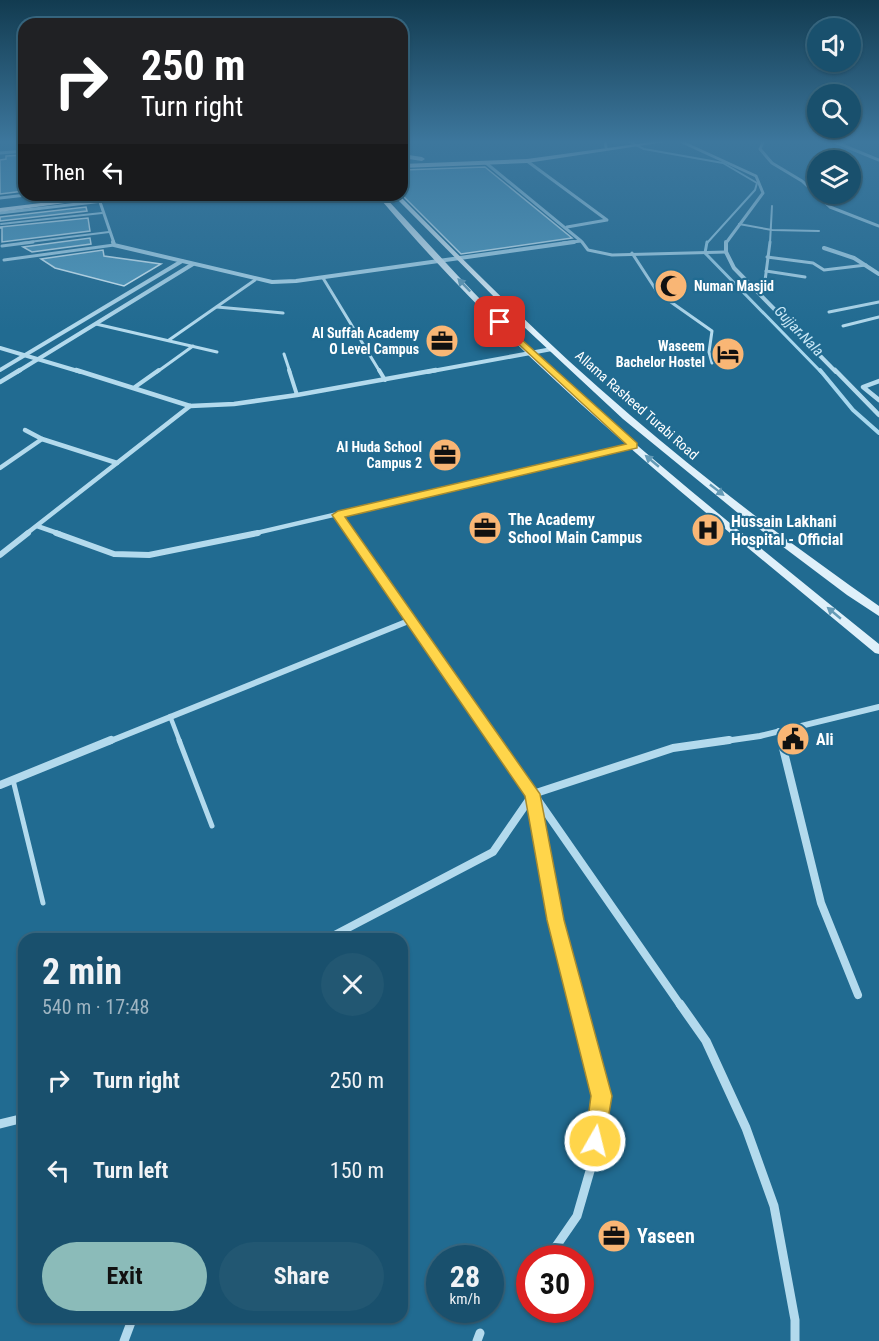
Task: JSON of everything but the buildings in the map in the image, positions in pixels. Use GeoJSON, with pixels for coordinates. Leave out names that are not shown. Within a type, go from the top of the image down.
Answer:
{"type":"FeatureCollection","features":[{"type":"Feature","properties":{"kind":"main road"},"geometry":{"type":"LineString","coordinates":[[0,212],[52,205]]}},
{"type":"Feature","properties":{"kind":"main road","name":"Allama Rasheed Turabi Road"},"geometry":{"type":"LineString","coordinates":[[389,205],[530,353],[633,446],[879,651]]}},
{"type":"Feature","properties":{"kind":"main road","name":"Allama Rasheed Turabi Road"},"geometry":{"type":"LineString","coordinates":[[406,205],[552,349],[620,410],[688,468],[812,564],[879,612]]}},
{"type":"Feature","properties":{"kind":"main road"},"geometry":{"type":"LineString","coordinates":[[600,416],[620,410]]}},
{"type":"Feature","properties":{"kind":"main road"},"geometry":{"type":"LineString","coordinates":[[669,475],[688,468]]}},
{"type":"Feature","properties":{"kind":"street"},"geometry":{"type":"LineString","coordinates":[[0,212],[74,205]]}},
{"type":"Feature","properties":{"kind":"street"},"geometry":{"type":"LineString","coordinates":[[100,205],[114,245],[255,280],[296,281],[323,278],[581,241]]}},
{"type":"Feature","properties":{"kind":"street"},"geometry":{"type":"LineString","coordinates":[[539,205],[567,226],[581,241]]}},
{"type":"Feature","properties":{"kind":"street"},"geometry":{"type":"LineString","coordinates":[[567,226],[607,220],[586,205]]}},
{"type":"Feature","properties":{"kind":"street"},"geometry":{"type":"LineString","coordinates":[[754,205],[726,240],[726,252],[736,270],[879,415]]}},
{"type":"Feature","properties":{"kind":"street"},"geometry":{"type":"LineString","coordinates":[[827,205],[879,226]]}},
{"type":"Feature","properties":{"kind":"street"},"geometry":{"type":"LineString","coordinates":[[824,248],[866,265],[879,274]]}},
{"type":"Feature","properties":{"kind":"street"},"geometry":{"type":"LineString","coordinates":[[0,370],[182,261]]}},
{"type":"Feature","properties":{"kind":"street"},"geometry":{"type":"LineString","coordinates":[[0,382],[194,264]]}},
{"type":"Feature","properties":{"kind":"street"},"geometry":{"type":"LineString","coordinates":[[0,348],[135,387],[190,406],[234,404],[385,380],[552,349]]}},
{"type":"Feature","properties":{"kind":"street"},"geometry":{"type":"LineString","coordinates":[[879,381],[863,387],[879,400]]}},
{"type":"Feature","properties":{"kind":"street"},"geometry":{"type":"LineString","coordinates":[[0,555],[190,406]]}},
{"type":"Feature","properties":{"kind":"street"},"geometry":{"type":"LineString","coordinates":[[25,430],[42,439],[117,463]]}},
{"type":"Feature","properties":{"kind":"street"},"geometry":{"type":"LineString","coordinates":[[0,468],[42,439]]}},
{"type":"Feature","properties":{"kind":"street"},"geometry":{"type":"LineString","coordinates":[[37,526],[114,554],[149,555],[338,515],[633,446]]}},
{"type":"Feature","properties":{"kind":"street"},"geometry":{"type":"LineString","coordinates":[[338,515],[706,1041],[746,1128],[774,1206],[795,1320],[795,1341]]}},
{"type":"Feature","properties":{"kind":"street"},"geometry":{"type":"LineString","coordinates":[[0,785],[411,620]]}},
{"type":"Feature","properties":{"kind":"street"},"geometry":{"type":"LineString","coordinates":[[338,933],[493,852],[533,794],[673,748],[779,731],[879,707]]}},
{"type":"Feature","properties":{"kind":"street"},"geometry":{"type":"LineString","coordinates":[[779,731],[821,903],[858,995]]}},
{"type":"Feature","properties":{"kind":"street"},"geometry":{"type":"LineString","coordinates":[[533,794],[556,920],[602,1096],[592,1164],[577,1216],[557,1245]]}},
{"type":"Feature","properties":{"kind":"street"},"geometry":{"type":"LineString","coordinates":[[0,1125],[18,1120]]}},
{"type":"Feature","properties":{"kind":"street"},"geometry":{"type":"LineString","coordinates":[[124,1341],[131,1323]]}},
{"type":"Feature","properties":{"kind":"lane"},"geometry":{"type":"LineString","coordinates":[[765,281],[772,230],[772,206]]}},
{"type":"Feature","properties":{"kind":"lane"},"geometry":{"type":"LineString","coordinates":[[2,224],[102,213]]}},
{"type":"Feature","properties":{"kind":"lane"},"geometry":{"type":"LineString","coordinates":[[739,224],[772,230],[819,231]]}},
{"type":"Feature","properties":{"kind":"lane"},"geometry":{"type":"LineString","coordinates":[[2,246],[109,232]]}},
{"type":"Feature","properties":{"kind":"lane"},"geometry":{"type":"LineString","coordinates":[[581,241],[588,250],[599,254],[726,252]]}},
{"type":"Feature","properties":{"kind":"lane"},"geometry":{"type":"LineString","coordinates":[[4,260],[114,245]]}},
{"type":"Feature","properties":{"kind":"lane"},"geometry":{"type":"LineString","coordinates":[[632,253],[644,266],[658,292],[699,319],[712,331],[710,352],[712,363]]}},
{"type":"Feature","properties":{"kind":"lane"},"geometry":{"type":"LineString","coordinates":[[767,257],[813,263],[824,270],[866,265]]}},
{"type":"Feature","properties":{"kind":"lane"},"geometry":{"type":"LineString","coordinates":[[766,271],[805,277]]}},
{"type":"Feature","properties":{"kind":"lane"},"geometry":{"type":"LineString","coordinates":[[323,278],[385,380]]}},
{"type":"Feature","properties":{"kind":"lane"},"geometry":{"type":"LineString","coordinates":[[169,340],[255,280]]}},
{"type":"Feature","properties":{"kind":"lane"},"geometry":{"type":"LineString","coordinates":[[829,312],[879,302]]}},
{"type":"Feature","properties":{"kind":"lane"},"geometry":{"type":"LineString","coordinates":[[217,307],[283,313]]}},
{"type":"Feature","properties":{"kind":"lane"},"geometry":{"type":"LineString","coordinates":[[843,326],[879,317]]}},
{"type":"Feature","properties":{"kind":"lane"},"geometry":{"type":"LineString","coordinates":[[96,324],[217,352]]}},
{"type":"Feature","properties":{"kind":"lane"},"geometry":{"type":"LineString","coordinates":[[135,387],[193,346]]}},
{"type":"Feature","properties":{"kind":"lane"},"geometry":{"type":"LineString","coordinates":[[284,354],[297,394]]}},
{"type":"Feature","properties":{"kind":"lane"},"geometry":{"type":"LineString","coordinates":[[170,716],[212,825]]}},
{"type":"Feature","properties":{"kind":"lane"},"geometry":{"type":"LineString","coordinates":[[13,780],[43,903]]}},
{"type":"Feature","properties":{"kind":"waterway","name":"Gujjar Nala"},"geometry":{"type":"LineString","coordinates":[[707,243],[742,205]]}},
{"type":"Feature","properties":{"kind":"waterway","name":"Gujjar Nala"},"geometry":{"type":"LineString","coordinates":[[707,242],[705,253],[821,372]]}},
{"type":"Feature","properties":{"kind":"waterway","name":"Gujjar Nala"},"geometry":{"type":"LineString","coordinates":[[820,370],[853,410],[879,433]]}},
{"type":"Feature","properties":{"kind":"place","name":"Numan Masjid"},"geometry":{"type":"Point","coordinates":[671,286]}},
{"type":"Feature","properties":{"kind":"place","name":"Al Suffah Academy O Level Campus"},"geometry":{"type":"Point","coordinates":[442,341]}},
{"type":"Feature","properties":{"kind":"place","name":"Waseem Bachelor Hostel"},"geometry":{"type":"Point","coordinates":[728,354]}},
{"type":"Feature","properties":{"kind":"place","name":"Al Huda School Campus 2"},"geometry":{"type":"Point","coordinates":[445,455]}},
{"type":"Feature","properties":{"kind":"place","name":"The Academy School Main Campus"},"geometry":{"type":"Point","coordinates":[485,528]}},
{"type":"Feature","properties":{"kind":"place","name":"Hussain Lakhani Hospital - Official"},"geometry":{"type":"Point","coordinates":[708,530]}},
{"type":"Feature","properties":{"kind":"place","name":"Ali"},"geometry":{"type":"Point","coordinates":[793,739]}},
{"type":"Feature","properties":{"kind":"place","name":"Yaseen"},"geometry":{"type":"Point","coordinates":[614,1236]}},
{"type":"Feature","properties":{"kind":"route"},"geometry":{"type":"LineString","coordinates":[[500,322],[530,353],[633,446],[338,515],[533,794],[556,920],[602,1096],[595,1141]]}}]}
